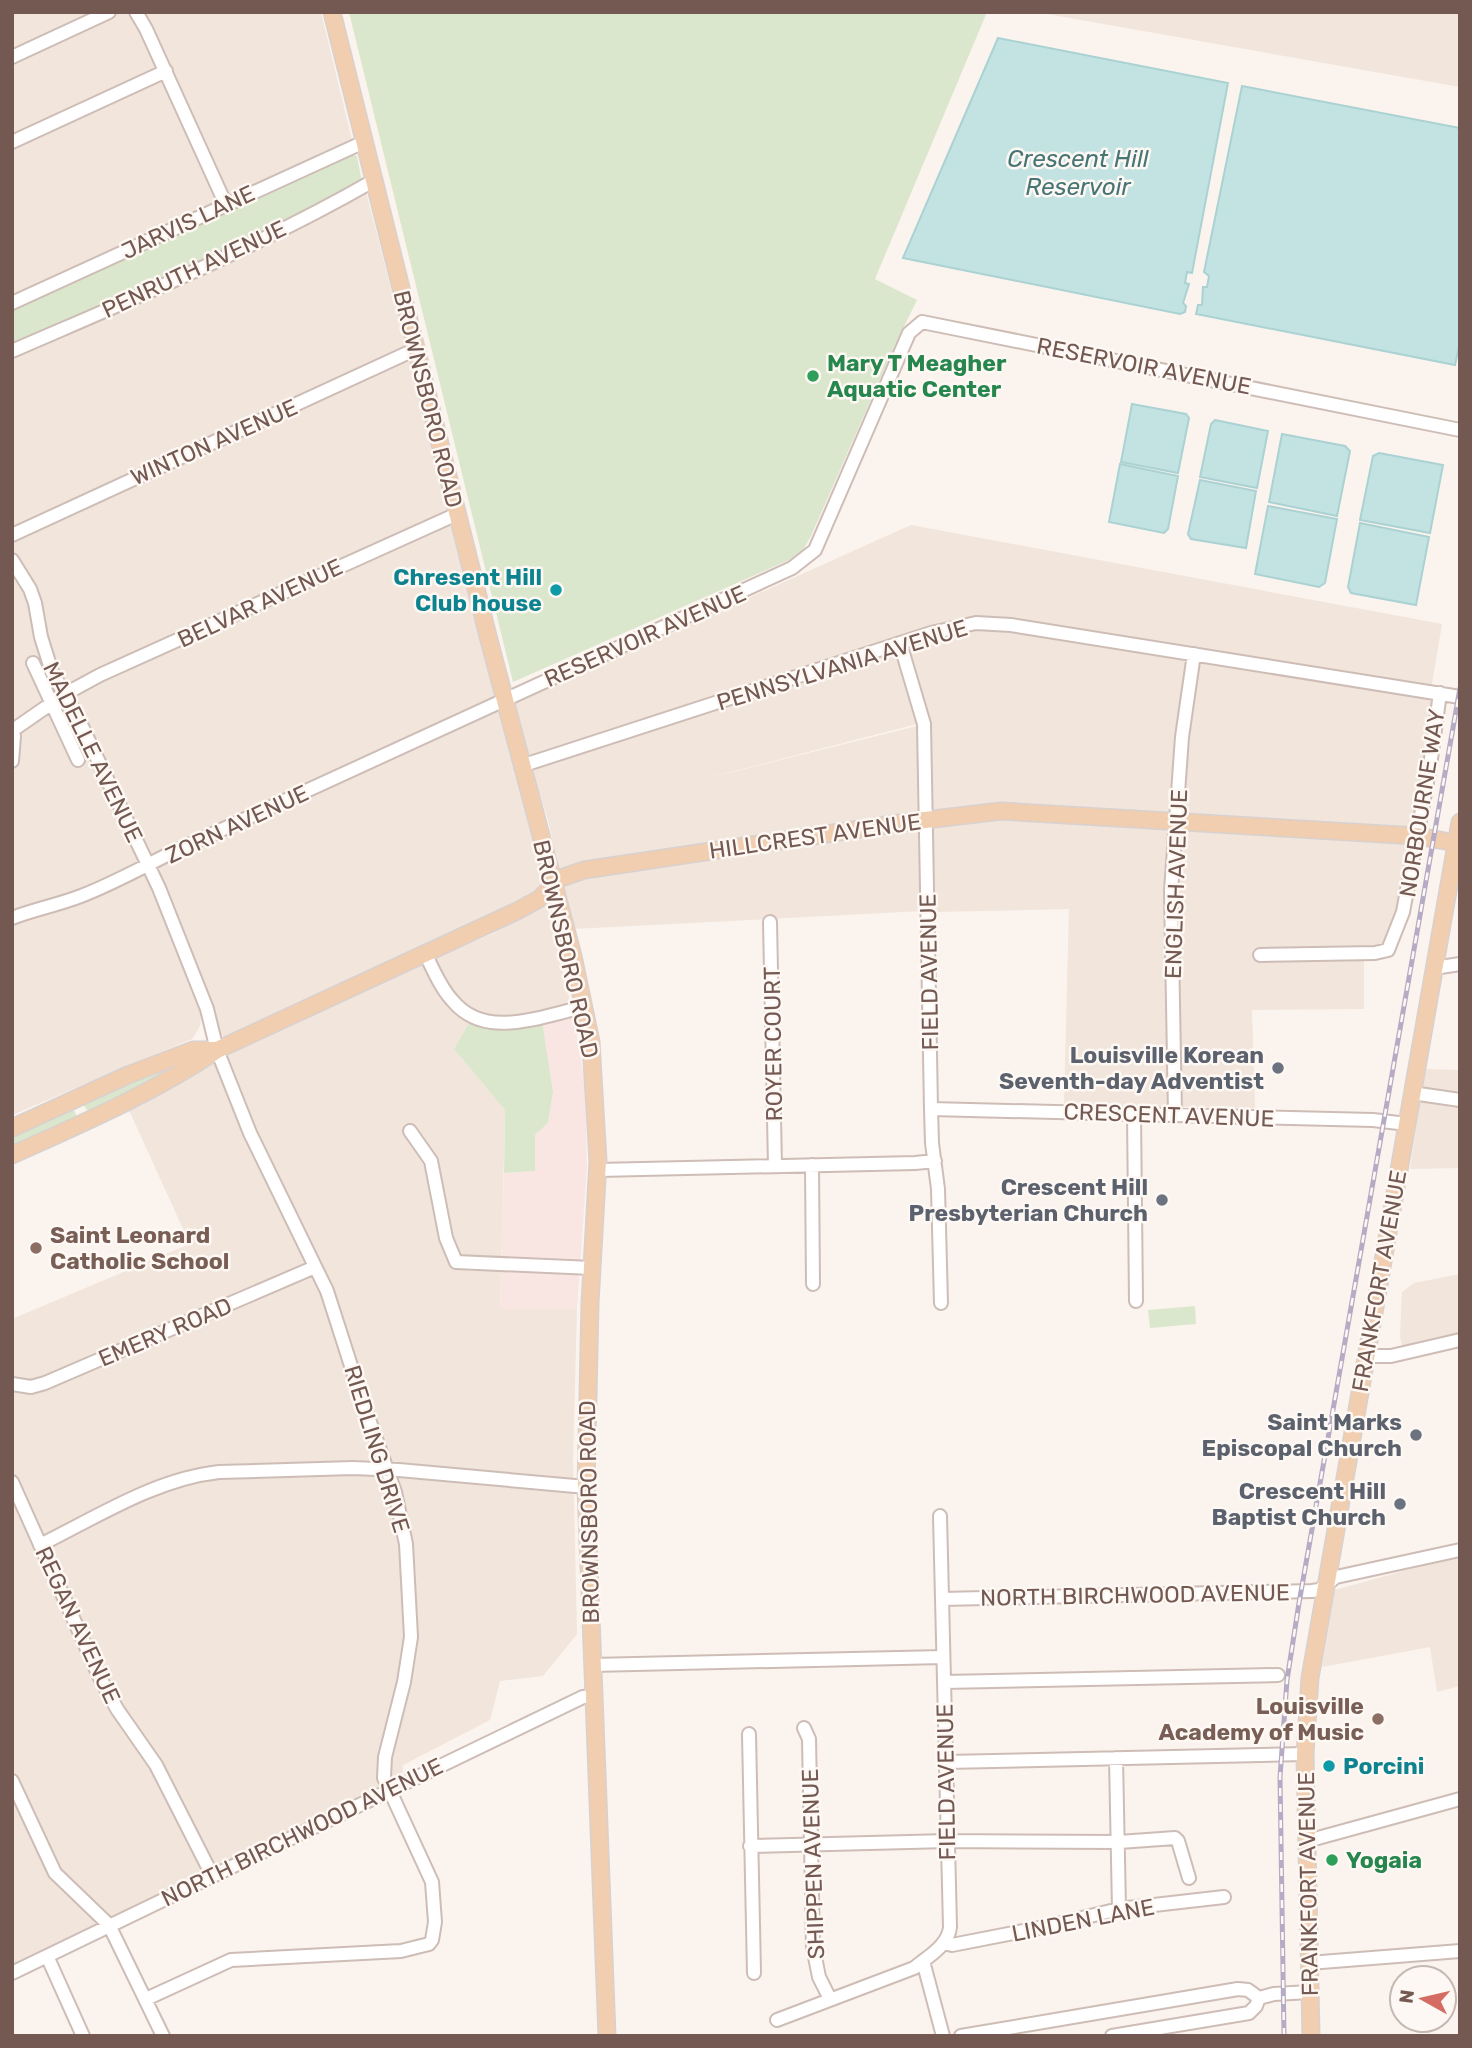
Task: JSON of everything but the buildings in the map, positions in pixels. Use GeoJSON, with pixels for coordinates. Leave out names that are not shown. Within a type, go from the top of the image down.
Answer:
{"type":"FeatureCollection","features":[{"type":"Feature","properties":{"kind":"main road","name":"BROWNSBORO ROAD"},"geometry":{"type":"LineString","coordinates":[[332,12],[457,514],[554,885],[584,1007],[593,1065],[598,1170],[592,1268],[586,1486],[607,2036]]}},
{"type":"Feature","properties":{"kind":"main road","name":"HILLCREST AVENUE"},"geometry":{"type":"LineString","coordinates":[[217,1050],[517,911],[539,899],[570,874],[584,870],[1001,811],[1417,836],[1456,843]]}},
{"type":"Feature","properties":{"kind":"main road","name":"FRANKFORT AVENUE"},"geometry":{"type":"LineString","coordinates":[[1311,2036],[1306,1754],[1310,1678],[1460,822]]}},
{"type":"Feature","properties":{"kind":"main road"},"geometry":{"type":"LineString","coordinates":[[12,1128],[128,1075],[184,1053],[193,1050],[217,1050]]}},
{"type":"Feature","properties":{"kind":"main road"},"geometry":{"type":"LineString","coordinates":[[12,1155],[85,1122],[185,1070],[217,1050]]}},
{"type":"Feature","properties":{"kind":"street"},"geometry":{"type":"LineString","coordinates":[[12,57],[109,12]]}},
{"type":"Feature","properties":{"kind":"street"},"geometry":{"type":"LineString","coordinates":[[136,12],[166,71],[226,205]]}},
{"type":"Feature","properties":{"kind":"street"},"geometry":{"type":"LineString","coordinates":[[12,142],[166,71]]}},
{"type":"Feature","properties":{"kind":"street","name":"JARVIS LANE"},"geometry":{"type":"LineString","coordinates":[[12,303],[364,142]]}},
{"type":"Feature","properties":{"kind":"street","name":"PENRUTH AVENUE"},"geometry":{"type":"LineString","coordinates":[[12,351],[206,266],[373,181]]}},
{"type":"Feature","properties":{"kind":"street","name":"RESERVOIR AVENUE"},"geometry":{"type":"LineString","coordinates":[[505,700],[792,568],[809,557],[820,541],[909,333],[922,322],[1460,429]]}},
{"type":"Feature","properties":{"kind":"street","name":"WINTON AVENUE"},"geometry":{"type":"LineString","coordinates":[[12,535],[416,349]]}},
{"type":"Feature","properties":{"kind":"street","name":"BELVAR AVENUE"},"geometry":{"type":"LineString","coordinates":[[12,730],[65,694],[112,670],[457,514]]}},
{"type":"Feature","properties":{"kind":"street","name":"MADELLE AVENUE"},"geometry":{"type":"LineString","coordinates":[[12,560],[30,589],[46,657],[148,865]]}},
{"type":"Feature","properties":{"kind":"street","name":"PENNSYLVANIA AVENUE"},"geometry":{"type":"LineString","coordinates":[[522,766],[956,626],[996,623],[1460,697]]}},
{"type":"Feature","properties":{"kind":"street","name":"FIELD AVENUE"},"geometry":{"type":"LineString","coordinates":[[900,643],[924,724],[931,1109],[938,1189],[941,1303]]}},
{"type":"Feature","properties":{"kind":"street","name":"ENGLISH AVENUE"},"geometry":{"type":"LineString","coordinates":[[1175,1115],[1170,918],[1181,737],[1194,654]]}},
{"type":"Feature","properties":{"kind":"street"},"geometry":{"type":"LineString","coordinates":[[33,663],[78,760]]}},
{"type":"Feature","properties":{"kind":"street","name":"NORBOURNE WAY"},"geometry":{"type":"LineString","coordinates":[[1260,955],[1385,952],[1391,946],[1403,912],[1440,693]]}},
{"type":"Feature","properties":{"kind":"street","name":"ZORN AVENUE"},"geometry":{"type":"LineString","coordinates":[[217,1050],[206,1009],[148,865],[505,700]]}},
{"type":"Feature","properties":{"kind":"street"},"geometry":{"type":"LineString","coordinates":[[12,730],[12,761]]}},
{"type":"Feature","properties":{"kind":"street"},"geometry":{"type":"LineString","coordinates":[[12,918],[83,895],[136,873],[148,865]]}},
{"type":"Feature","properties":{"kind":"street","name":"ROYER COURT"},"geometry":{"type":"LineString","coordinates":[[770,922],[775,1166]]}},
{"type":"Feature","properties":{"kind":"street"},"geometry":{"type":"LineString","coordinates":[[425,953],[452,1000],[467,1015],[477,1020],[513,1023],[584,1007]]}},
{"type":"Feature","properties":{"kind":"street"},"geometry":{"type":"LineString","coordinates":[[1434,968],[1460,964]]}},
{"type":"Feature","properties":{"kind":"street","name":"RIEDLING DRIVE"},"geometry":{"type":"LineString","coordinates":[[146,1999],[230,1960],[401,1951],[429,1944],[435,1930],[433,1885],[384,1778],[385,1756],[408,1662],[411,1618],[405,1536],[395,1492],[375,1440],[330,1298],[255,1144],[217,1050]]}},
{"type":"Feature","properties":{"kind":"street"},"geometry":{"type":"LineString","coordinates":[[1412,1093],[1460,1100]]}},
{"type":"Feature","properties":{"kind":"street","name":"CRESCENT AVENUE"},"geometry":{"type":"LineString","coordinates":[[931,1109],[1373,1120],[1406,1124]]}},
{"type":"Feature","properties":{"kind":"street"},"geometry":{"type":"LineString","coordinates":[[1134,1114],[1136,1301]]}},
{"type":"Feature","properties":{"kind":"street"},"geometry":{"type":"LineString","coordinates":[[410,1130],[431,1161],[446,1238],[456,1262],[592,1268]]}},
{"type":"Feature","properties":{"kind":"street"},"geometry":{"type":"LineString","coordinates":[[598,1170],[935,1161]]}},
{"type":"Feature","properties":{"kind":"street"},"geometry":{"type":"LineString","coordinates":[[812,1165],[813,1284]]}},
{"type":"Feature","properties":{"kind":"street","name":"EMERY ROAD"},"geometry":{"type":"LineString","coordinates":[[12,1384],[31,1387],[46,1383],[315,1267]]}},
{"type":"Feature","properties":{"kind":"street"},"geometry":{"type":"LineString","coordinates":[[1365,1356],[1391,1356],[1460,1340]]}},
{"type":"Feature","properties":{"kind":"street"},"geometry":{"type":"LineString","coordinates":[[360,1469],[370,1456],[375,1440]]}},
{"type":"Feature","properties":{"kind":"street"},"geometry":{"type":"LineString","coordinates":[[40,1545],[157,1487],[197,1475],[385,1469],[586,1486]]}},
{"type":"Feature","properties":{"kind":"street","name":"REGAN AVENUE"},"geometry":{"type":"LineString","coordinates":[[12,1482],[100,1678],[117,1709],[156,1765],[212,1875]]}},
{"type":"Feature","properties":{"kind":"street","name":"FIELD AVENUE"},"geometry":{"type":"LineString","coordinates":[[940,1516],[950,1927],[948,1937],[943,1943]]}},
{"type":"Feature","properties":{"kind":"street","name":"NORTH BIRCHWOOD AVENUE"},"geometry":{"type":"LineString","coordinates":[[942,1599],[1312,1591],[1336,1577],[1460,1550]]}},
{"type":"Feature","properties":{"kind":"street"},"geometry":{"type":"LineString","coordinates":[[592,1665],[943,1657]]}},
{"type":"Feature","properties":{"kind":"street"},"geometry":{"type":"LineString","coordinates":[[944,1682],[1278,1675]]}},
{"type":"Feature","properties":{"kind":"street","name":"NORTH BIRCHWOOD AVENUE"},"geometry":{"type":"LineString","coordinates":[[12,1973],[583,1697],[594,1696]]}},
{"type":"Feature","properties":{"kind":"street","name":"SHIPPEN AVENUE"},"geometry":{"type":"LineString","coordinates":[[804,1728],[809,1739],[814,1955],[819,1977],[830,1999]]}},
{"type":"Feature","properties":{"kind":"street"},"geometry":{"type":"LineString","coordinates":[[748,1734],[754,1973]]}},
{"type":"Feature","properties":{"kind":"street"},"geometry":{"type":"LineString","coordinates":[[946,1762],[1306,1754]]}},
{"type":"Feature","properties":{"kind":"street"},"geometry":{"type":"LineString","coordinates":[[1116,1758],[1119,1909]]}},
{"type":"Feature","properties":{"kind":"street"},"geometry":{"type":"LineString","coordinates":[[12,1781],[16,1803],[55,1873],[109,1926],[163,2036]]}},
{"type":"Feature","properties":{"kind":"street"},"geometry":{"type":"LineString","coordinates":[[1307,1841],[1460,1799]]}},
{"type":"Feature","properties":{"kind":"street"},"geometry":{"type":"LineString","coordinates":[[750,1846],[1175,1839],[1178,1841],[1189,1878]]}},
{"type":"Feature","properties":{"kind":"street","name":"LINDEN LANE"},"geometry":{"type":"LineString","coordinates":[[943,1943],[952,1945],[1119,1909],[1224,1897]]}},
{"type":"Feature","properties":{"kind":"street"},"geometry":{"type":"LineString","coordinates":[[777,2020],[914,1968],[943,1943]]}},
{"type":"Feature","properties":{"kind":"street"},"geometry":{"type":"LineString","coordinates":[[1309,1964],[1460,1951]]}},
{"type":"Feature","properties":{"kind":"street"},"geometry":{"type":"LineString","coordinates":[[47,1956],[83,2036]]}},
{"type":"Feature","properties":{"kind":"street"},"geometry":{"type":"LineString","coordinates":[[923,1962],[943,2036]]}},
{"type":"Feature","properties":{"kind":"street"},"geometry":{"type":"LineString","coordinates":[[961,2036],[1238,1989],[1248,1990],[1259,1998]]}},
{"type":"Feature","properties":{"kind":"street"},"geometry":{"type":"LineString","coordinates":[[1259,1998],[1273,1994],[1310,1992]]}},
{"type":"Feature","properties":{"kind":"street"},"geometry":{"type":"LineString","coordinates":[[1112,2036],[1249,2013],[1259,1998]]}},
{"type":"Feature","properties":{"kind":"shaded area"},"geometry":{"type":"Polygon","coordinates":[[[12,12],[321,12],[352,140],[12,297],[12,12]]]}},
{"type":"Feature","properties":{"kind":"shaded area"},"geometry":{"type":"Polygon","coordinates":[[[1036,12],[1460,12],[1460,87],[1036,12]]]}},
{"type":"Feature","properties":{"kind":"shaded area"},"geometry":{"type":"Polygon","coordinates":[[[366,192],[542,883],[533,893],[504,911],[394,964],[224,1037],[219,1034],[49,654],[32,584],[12,553],[12,354],[366,192]]]}},
{"type":"Feature","properties":{"kind":"shaded area"},"geometry":{"type":"Polygon","coordinates":[[[911,525],[1442,624],[1432,683],[1434,703],[1402,905],[1386,945],[1364,950],[1364,1009],[1252,1010],[1255,1108],[1064,1105],[1069,909],[933,912],[928,721],[688,783],[917,726],[922,911],[573,929],[548,820],[510,705],[911,525]]]}},
{"type":"Feature","properties":{"kind":"shaded area"},"geometry":{"type":"Polygon","coordinates":[[[12,569],[24,589],[31,610],[39,660],[146,873],[201,1014],[200,1026],[192,1039],[12,1115],[12,569]]]}},
{"type":"Feature","properties":{"kind":"shaded area"},"geometry":{"type":"Polygon","coordinates":[[[538,905],[547,906],[573,1014],[505,1031],[469,1023],[454,1049],[505,1110],[500,1309],[577,1309],[573,1459],[577,1634],[543,1676],[500,1681],[490,1720],[403,1765],[402,1779],[286,1833],[12,1969],[12,1319],[190,1244],[128,1108],[226,1053],[492,934],[538,905]]]}},
{"type":"Feature","properties":{"kind":"shaded area"},"geometry":{"type":"Polygon","coordinates":[[[573,1014],[585,1082],[587,1167],[577,1309],[500,1309],[504,1173],[535,1171],[535,1135],[548,1123],[553,1092],[542,1020],[573,1014]]]}},
{"type":"Feature","properties":{"kind":"shaded area"},"geometry":{"type":"Polygon","coordinates":[[[1460,1043],[1460,1168],[1410,1169],[1425,1069],[1458,1070],[1460,1043]]]}},
{"type":"Feature","properties":{"kind":"shaded area"},"geometry":{"type":"Polygon","coordinates":[[[1460,1274],[1460,1337],[1403,1349],[1400,1337],[1402,1292],[1414,1283],[1460,1274]]]}},
{"type":"Feature","properties":{"kind":"shaded area"},"geometry":{"type":"Polygon","coordinates":[[[1460,1558],[1460,1686],[1437,1692],[1430,1647],[1322,1667],[1335,1590],[1460,1558]]]}},
{"type":"Feature","properties":{"kind":"green space"},"geometry":{"type":"Polygon","coordinates":[[[349,12],[987,12],[875,279],[917,300],[803,550],[789,560],[513,682],[349,12]]]}},
{"type":"Feature","properties":{"kind":"green space"},"geometry":{"type":"Polygon","coordinates":[[[350,154],[357,156],[362,182],[253,238],[12,343],[12,308],[350,154]]]}},
{"type":"Feature","properties":{"kind":"green space"},"geometry":{"type":"Polygon","coordinates":[[[542,1020],[553,1092],[548,1123],[535,1135],[535,1171],[504,1173],[505,1110],[454,1049],[469,1023],[505,1031],[542,1020]]]}},
{"type":"Feature","properties":{"kind":"green space"},"geometry":{"type":"Polygon","coordinates":[[[199,1057],[89,1113],[83,1104],[135,1077],[199,1057]]]}},
{"type":"Feature","properties":{"kind":"green space"},"geometry":{"type":"Polygon","coordinates":[[[73,1108],[77,1117],[12,1151],[12,1131],[73,1108]]]}},
{"type":"Feature","properties":{"kind":"green space"},"geometry":{"type":"Polygon","coordinates":[[[1195,1306],[1196,1324],[1150,1328],[1148,1310],[1195,1306]]]}},
{"type":"Feature","properties":{"kind":"water","name":"Crescent Hill Reservoir"},"geometry":{"type":"Polygon","coordinates":[[[998,38],[1228,83],[1192,273],[1187,272],[1185,283],[1189,284],[1183,303],[1186,306],[1185,312],[1180,314],[903,258],[998,38]]]}},
{"type":"Feature","properties":{"kind":"water"},"geometry":{"type":"Polygon","coordinates":[[[1242,86],[1460,128],[1460,342],[1455,365],[1196,314],[1198,305],[1202,305],[1203,287],[1207,287],[1209,276],[1204,272],[1242,86]]]}},
{"type":"Feature","properties":{"kind":"water"},"geometry":{"type":"Polygon","coordinates":[[[1132,404],[1186,414],[1189,418],[1178,473],[1121,462],[1132,404]]]}},
{"type":"Feature","properties":{"kind":"water"},"geometry":{"type":"Polygon","coordinates":[[[1215,420],[1268,431],[1257,488],[1200,477],[1211,424],[1215,420]]]}},
{"type":"Feature","properties":{"kind":"water"},"geometry":{"type":"Polygon","coordinates":[[[1282,434],[1345,446],[1350,451],[1337,516],[1269,502],[1282,434]]]}},
{"type":"Feature","properties":{"kind":"water"},"geometry":{"type":"Polygon","coordinates":[[[1379,453],[1443,465],[1430,533],[1360,520],[1373,456],[1379,453]]]}},
{"type":"Feature","properties":{"kind":"water"},"geometry":{"type":"Polygon","coordinates":[[[1120,464],[1178,476],[1168,529],[1164,533],[1109,522],[1120,464]]]}},
{"type":"Feature","properties":{"kind":"water"},"geometry":{"type":"Polygon","coordinates":[[[1200,480],[1256,491],[1246,548],[1191,539],[1188,534],[1200,480]]]}},
{"type":"Feature","properties":{"kind":"water"},"geometry":{"type":"Polygon","coordinates":[[[1268,506],[1337,519],[1325,583],[1319,587],[1255,574],[1268,506]]]}},
{"type":"Feature","properties":{"kind":"water"},"geometry":{"type":"Polygon","coordinates":[[[1360,523],[1429,537],[1416,605],[1351,593],[1348,587],[1360,523]]]}},
{"type":"Feature","properties":{"kind":"railway"},"geometry":{"type":"LineString","coordinates":[[1284,2036],[1280,1777],[1287,1680],[1460,688]]}},
{"type":"Feature","properties":{"kind":"place","name":"Mary T Meagher Aquatic Center"},"geometry":{"type":"Point","coordinates":[813,376]}},
{"type":"Feature","properties":{"kind":"place","name":"Chresent Hill Club house"},"geometry":{"type":"Point","coordinates":[556,590]}},
{"type":"Feature","properties":{"kind":"place","name":"Louisville Korean Seventh-day Adventist"},"geometry":{"type":"Point","coordinates":[1278,1068]}},
{"type":"Feature","properties":{"kind":"place","name":"Crescent Hill Presbyterian Church"},"geometry":{"type":"Point","coordinates":[1162,1200]}},
{"type":"Feature","properties":{"kind":"place","name":"Saint Leonard Catholic School"},"geometry":{"type":"Point","coordinates":[36,1248]}},
{"type":"Feature","properties":{"kind":"place","name":"Saint Marks Episcopal Church"},"geometry":{"type":"Point","coordinates":[1416,1435]}},
{"type":"Feature","properties":{"kind":"place","name":"Crescent Hill Baptist Church"},"geometry":{"type":"Point","coordinates":[1400,1504]}},
{"type":"Feature","properties":{"kind":"place","name":"Louisville Academy of Music"},"geometry":{"type":"Point","coordinates":[1378,1719]}},
{"type":"Feature","properties":{"kind":"place","name":"Porcini"},"geometry":{"type":"Point","coordinates":[1329,1766]}},
{"type":"Feature","properties":{"kind":"place","name":"Yogaia"},"geometry":{"type":"Point","coordinates":[1332,1860]}}]}
